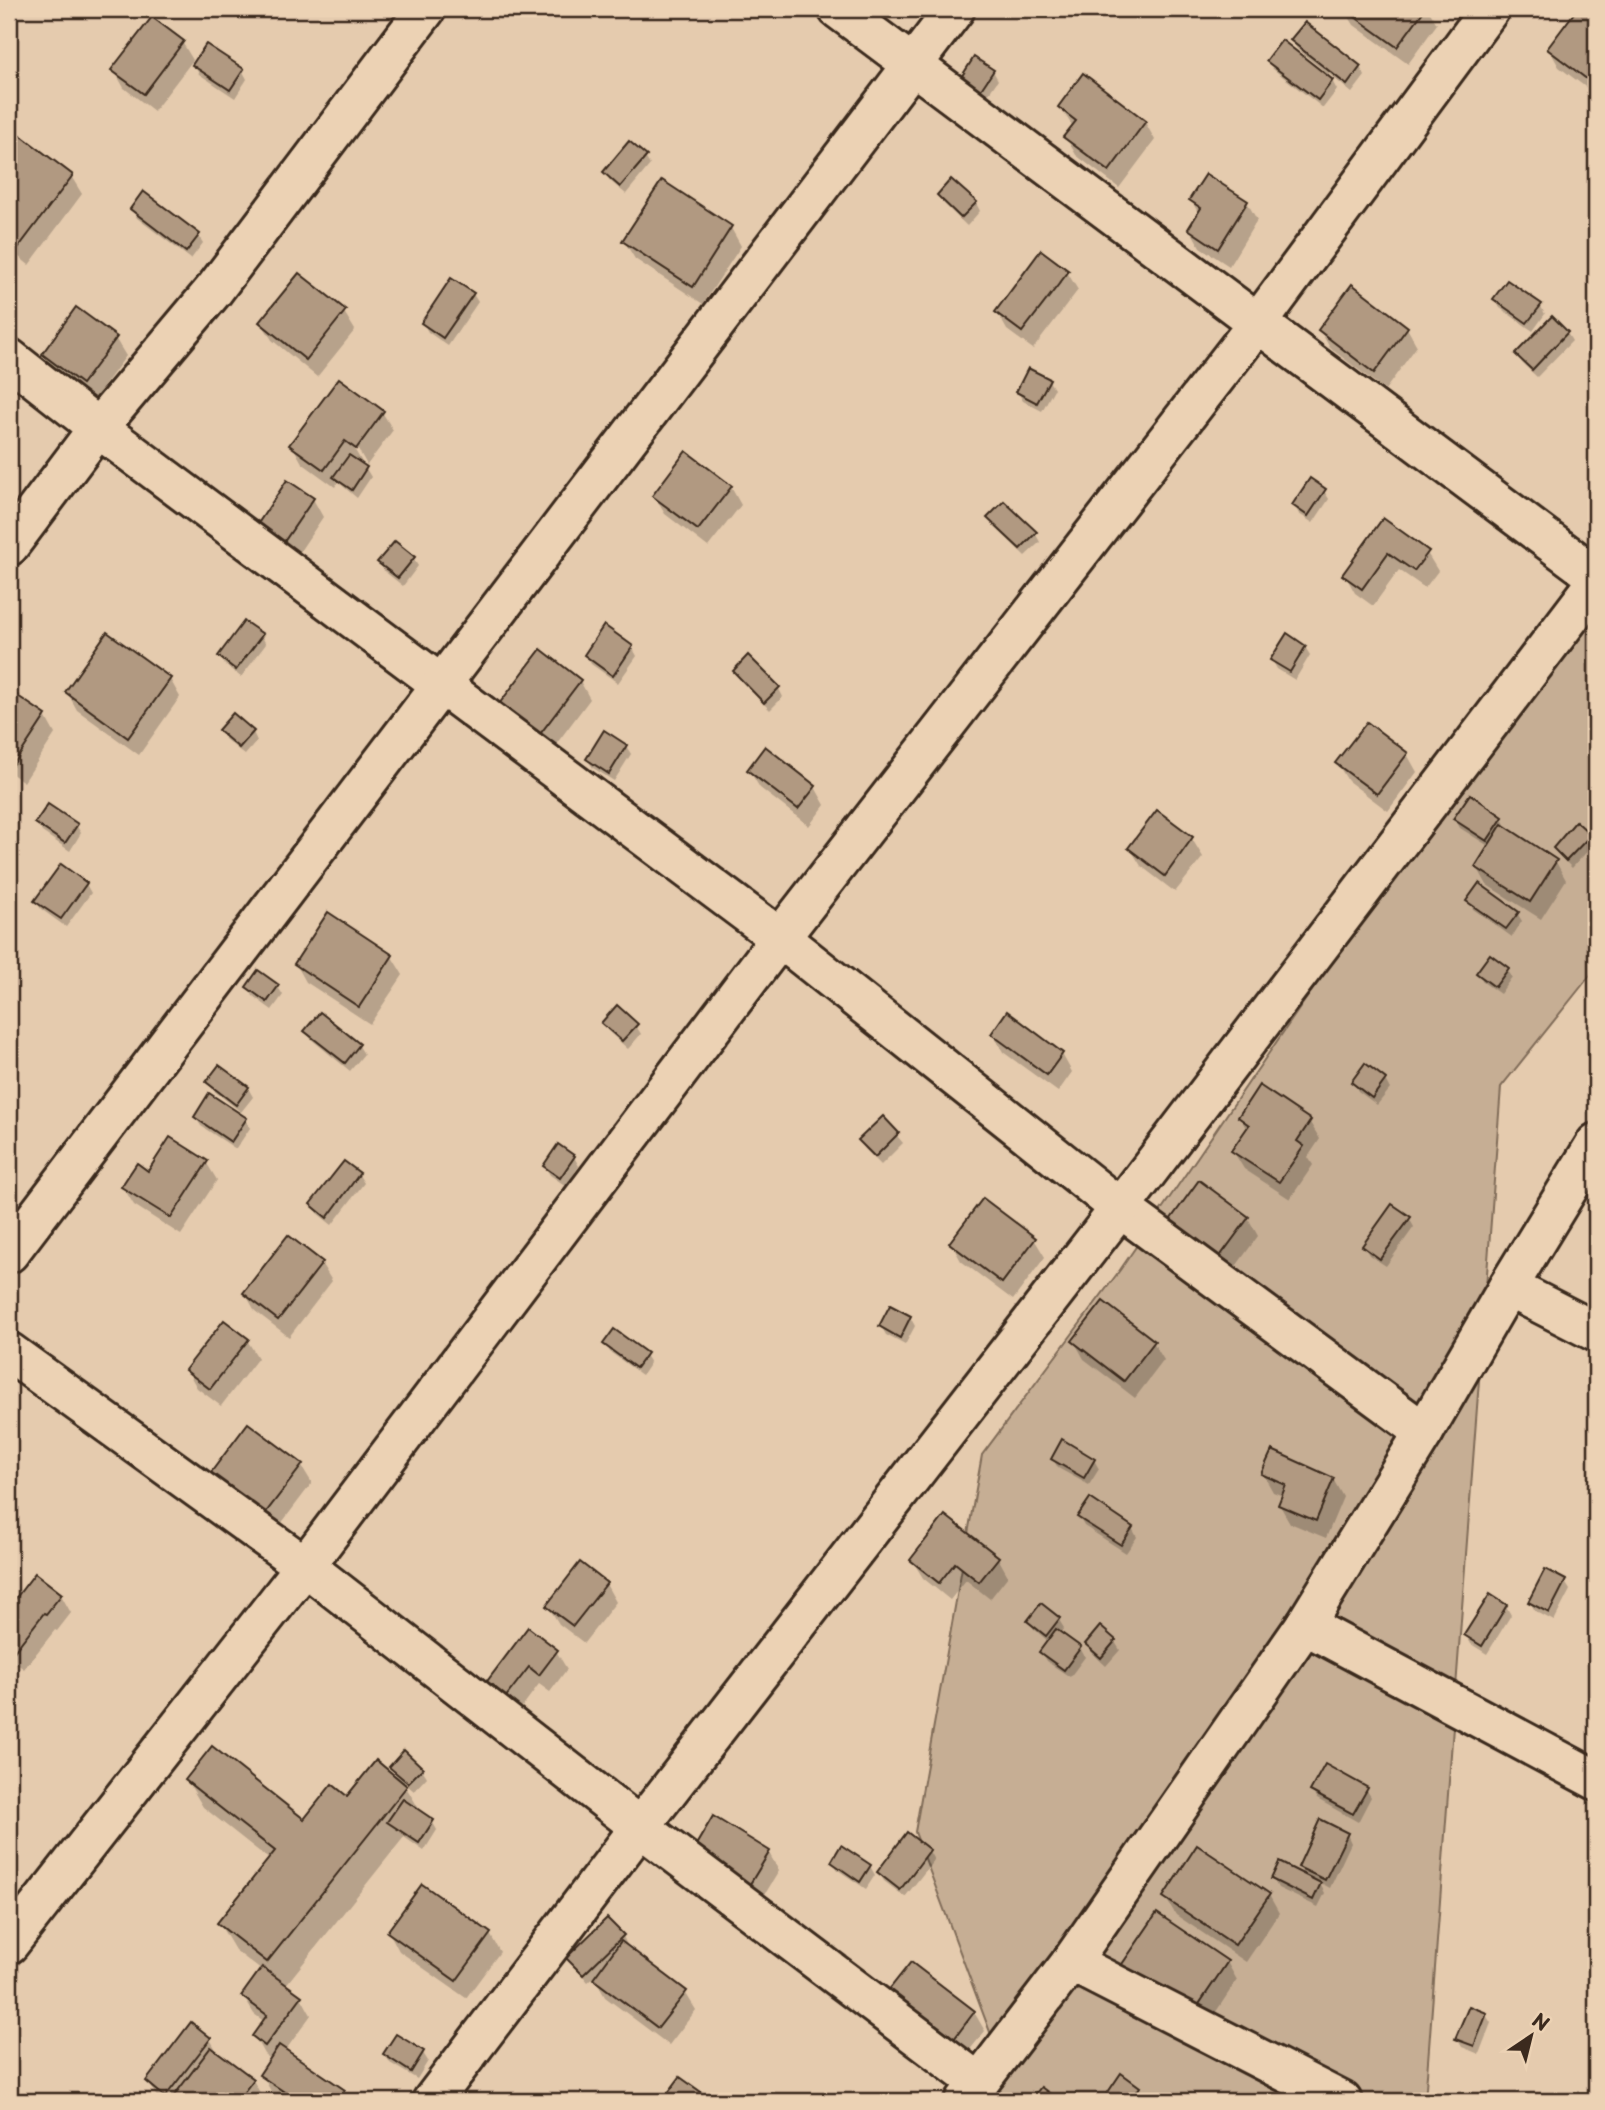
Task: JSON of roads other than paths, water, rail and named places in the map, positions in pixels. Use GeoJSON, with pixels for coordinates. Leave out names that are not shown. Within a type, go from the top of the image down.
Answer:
{"type":"FeatureCollection","features":[{"type":"Feature","properties":{"kind":"street"},"geometry":{"type":"LineString","coordinates":[[9,546],[98,428],[214,290],[426,9]]}},
{"type":"Feature","properties":{"kind":"street"},"geometry":{"type":"LineString","coordinates":[[838,9],[1596,576]]}},
{"type":"Feature","properties":{"kind":"street"},"geometry":{"type":"LineString","coordinates":[[9,1253],[955,9]]}},
{"type":"Feature","properties":{"kind":"street"},"geometry":{"type":"LineString","coordinates":[[9,1944],[305,1566],[780,938],[1258,323],[1490,9]]}},
{"type":"Feature","properties":{"kind":"street"},"geometry":{"type":"LineString","coordinates":[[9,358],[98,428],[780,938],[1120,1208],[1424,1432]]}},
{"type":"Feature","properties":{"kind":"street"},"geometry":{"type":"LineString","coordinates":[[432,2101],[640,1827],[1120,1208],[1596,583]]}},
{"type":"Feature","properties":{"kind":"street"},"geometry":{"type":"LineString","coordinates":[[9,1352],[305,1566],[640,1827],[972,2092],[1071,1962],[1305,1625],[1424,1432],[1596,1143]]}},
{"type":"Feature","properties":{"kind":"street"},"geometry":{"type":"LineString","coordinates":[[1508,1287],[1596,1332]]}},
{"type":"Feature","properties":{"kind":"street"},"geometry":{"type":"LineString","coordinates":[[1305,1625],[1596,1780]]}},
{"type":"Feature","properties":{"kind":"street"},"geometry":{"type":"LineString","coordinates":[[1071,1962],[1342,2101]]}}]}
